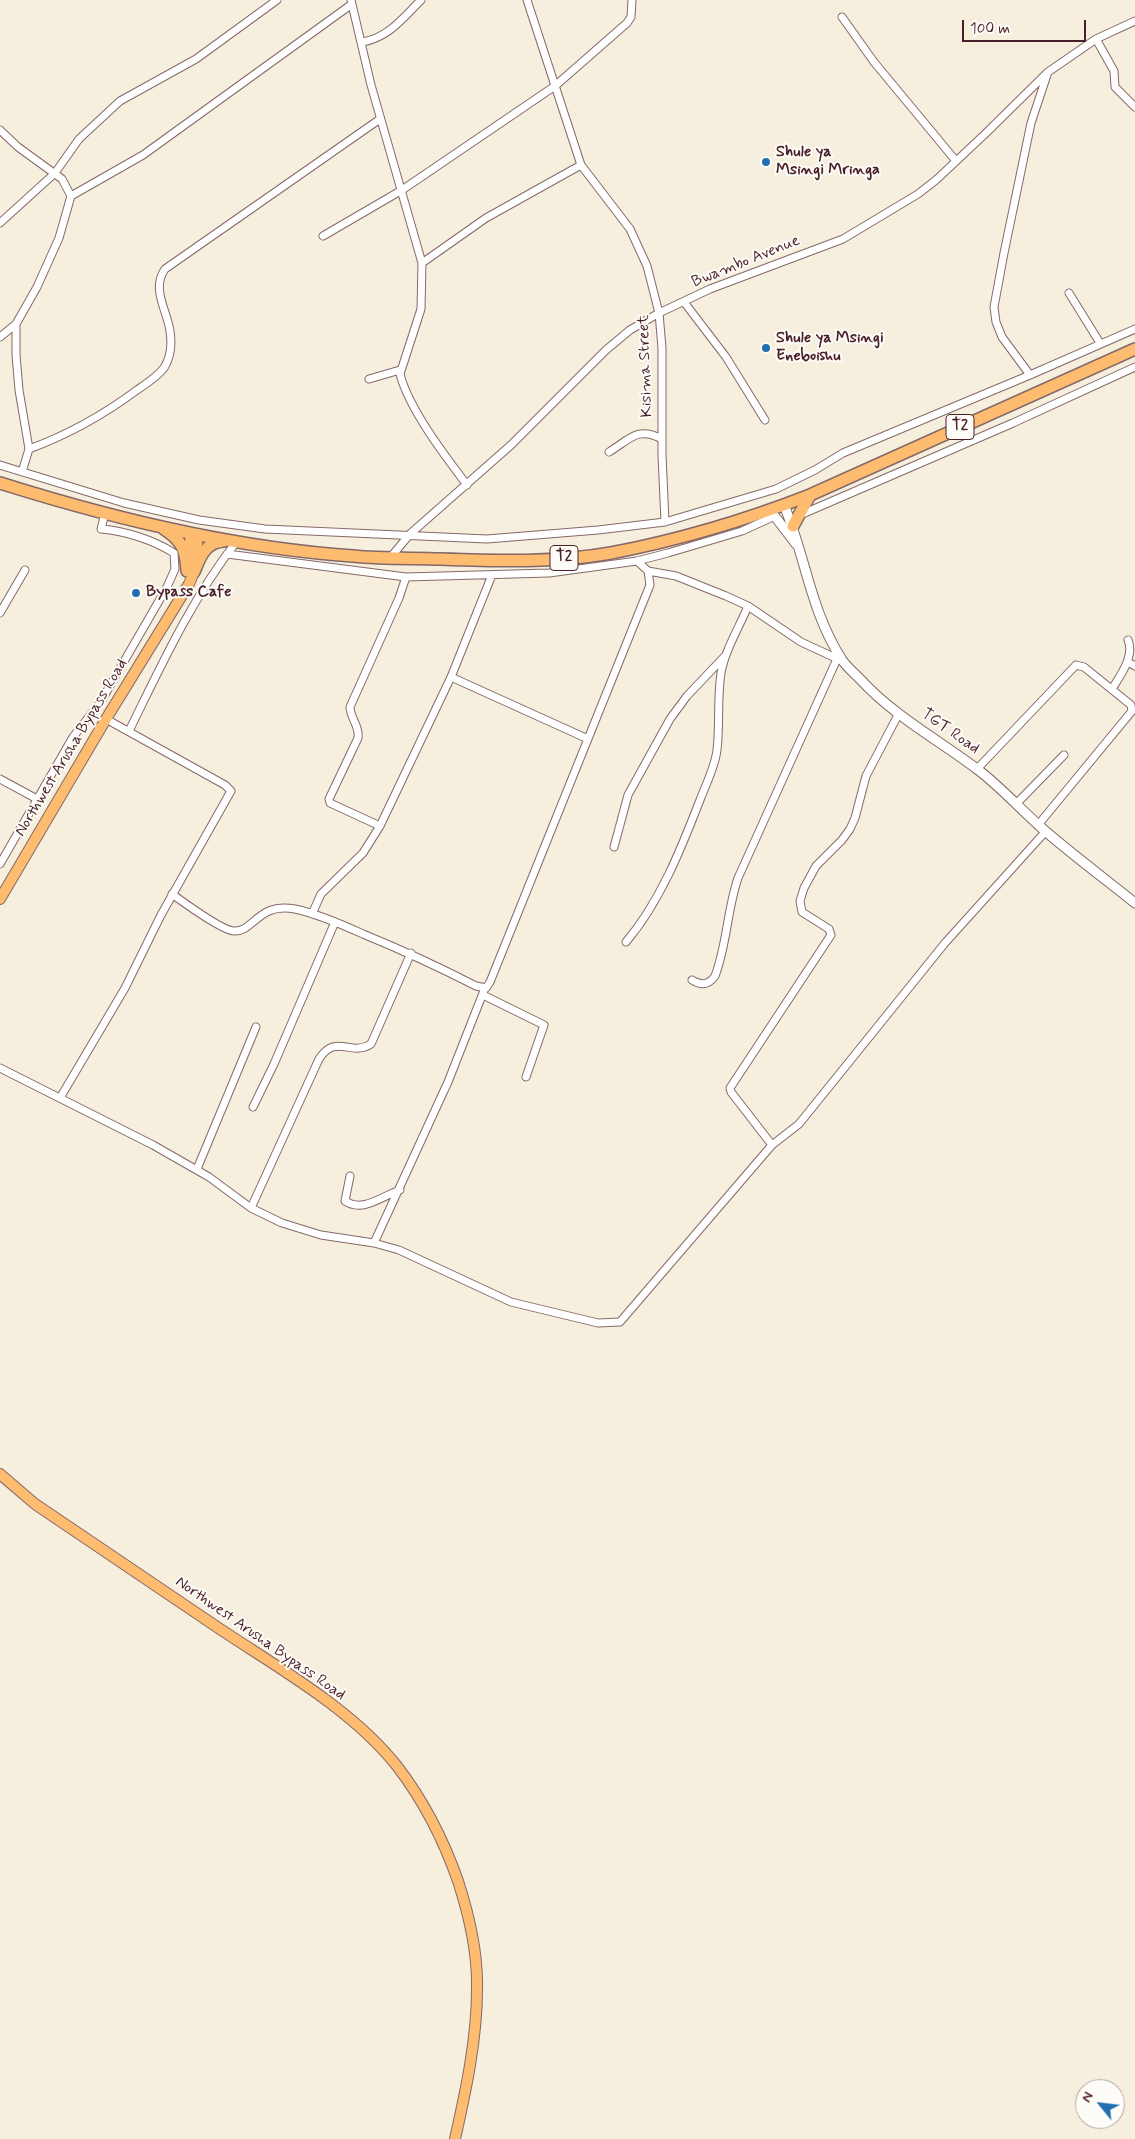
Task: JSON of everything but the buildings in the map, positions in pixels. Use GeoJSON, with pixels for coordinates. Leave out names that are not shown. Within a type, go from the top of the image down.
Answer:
{"type":"FeatureCollection","features":[{"type":"Feature","properties":{"kind":"highway","name":"T2"},"geometry":{"type":"LineString","coordinates":[[0,483],[160,527],[235,541],[352,556],[497,561],[610,553],[772,513],[784,505],[1135,349]]}},
{"type":"Feature","properties":{"kind":"highway"},"geometry":{"type":"LineString","coordinates":[[795,521],[810,495]]}},
{"type":"Feature","properties":{"kind":"highway"},"geometry":{"type":"LineString","coordinates":[[160,527],[172,534],[182,544],[191,572]]}},
{"type":"Feature","properties":{"kind":"highway"},"geometry":{"type":"LineString","coordinates":[[191,572],[206,548],[220,541],[235,541]]}},
{"type":"Feature","properties":{"kind":"main road","name":"Northwest Arusha Bypass Road"},"geometry":{"type":"LineString","coordinates":[[0,899],[171,613],[191,572],[195,533]]}},
{"type":"Feature","properties":{"kind":"main road","name":"Northwest Arusha Bypass Road"},"geometry":{"type":"LineString","coordinates":[[0,1474],[35,1504],[317,1693],[363,1732],[396,1766],[423,1807],[447,1850],[467,1908],[476,1963],[477,1988],[474,2030],[468,2078],[455,2139]]}},
{"type":"Feature","properties":{"kind":"street"},"geometry":{"type":"LineString","coordinates":[[0,223],[55,173],[80,139],[120,101],[196,59],[277,0]]}},
{"type":"Feature","properties":{"kind":"street"},"geometry":{"type":"LineString","coordinates":[[362,42],[377,39],[389,32],[421,0]]}},
{"type":"Feature","properties":{"kind":"street","name":"Kisima Street"},"geometry":{"type":"LineString","coordinates":[[527,0],[581,165],[630,230],[647,266],[659,313],[663,366],[662,440],[665,522]]}},
{"type":"Feature","properties":{"kind":"street"},"geometry":{"type":"LineString","coordinates":[[323,236],[402,190],[555,86],[627,23],[631,17],[632,0]]}},
{"type":"Feature","properties":{"kind":"street"},"geometry":{"type":"LineString","coordinates":[[0,337],[16,324],[37,287],[59,238],[72,196],[143,155],[351,2],[380,119],[422,262],[421,308],[400,370],[402,382],[420,416],[447,459],[467,485]]}},
{"type":"Feature","properties":{"kind":"street"},"geometry":{"type":"LineString","coordinates":[[842,17],[874,62],[920,120],[942,142],[956,161]]}},
{"type":"Feature","properties":{"kind":"street","name":"Bwambo Avenue"},"geometry":{"type":"LineString","coordinates":[[390,558],[410,534],[511,445],[606,350],[630,330],[659,313],[729,282],[844,239],[918,194],[956,161],[1048,72],[1096,39],[1135,21]]}},
{"type":"Feature","properties":{"kind":"street"},"geometry":{"type":"LineString","coordinates":[[1096,39],[1114,71],[1114,87],[1135,107]]}},
{"type":"Feature","properties":{"kind":"street"},"geometry":{"type":"LineString","coordinates":[[1030,375],[1002,337],[996,322],[994,306],[1031,123],[1048,72]]}},
{"type":"Feature","properties":{"kind":"street"},"geometry":{"type":"LineString","coordinates":[[29,448],[55,439],[96,419],[156,376],[164,368],[171,348],[170,332],[158,283],[165,269],[380,119]]}},
{"type":"Feature","properties":{"kind":"street"},"geometry":{"type":"LineString","coordinates":[[0,130],[18,147],[62,179],[72,196]]}},
{"type":"Feature","properties":{"kind":"street"},"geometry":{"type":"LineString","coordinates":[[422,262],[486,218],[581,165]]}},
{"type":"Feature","properties":{"kind":"street"},"geometry":{"type":"LineString","coordinates":[[1069,294],[1100,343]]}},
{"type":"Feature","properties":{"kind":"street"},"geometry":{"type":"LineString","coordinates":[[684,302],[726,358],[765,420]]}},
{"type":"Feature","properties":{"kind":"street"},"geometry":{"type":"LineString","coordinates":[[16,324],[18,382],[29,448],[22,472]]}},
{"type":"Feature","properties":{"kind":"street"},"geometry":{"type":"LineString","coordinates":[[0,465],[124,503],[199,520],[265,530],[410,534],[487,539],[598,530],[665,522],[776,489],[815,470],[843,453],[1135,329]]}},
{"type":"Feature","properties":{"kind":"street"},"geometry":{"type":"LineString","coordinates":[[795,521],[1135,367]]}},
{"type":"Feature","properties":{"kind":"street"},"geometry":{"type":"LineString","coordinates":[[369,379],[400,370]]}},
{"type":"Feature","properties":{"kind":"street"},"geometry":{"type":"LineString","coordinates":[[609,452],[642,433],[651,433],[662,440]]}},
{"type":"Feature","properties":{"kind":"street","name":"TGT Road"},"geometry":{"type":"LineString","coordinates":[[784,505],[795,521],[799,548],[810,592],[820,620],[840,660],[870,690],[898,714],[977,769],[1017,803],[1038,825],[1135,903]]}},
{"type":"Feature","properties":{"kind":"street"},"geometry":{"type":"LineString","coordinates":[[0,864],[73,737],[100,703],[175,569],[174,553],[163,546],[113,530],[101,529],[105,513]]}},
{"type":"Feature","properties":{"kind":"street"},"geometry":{"type":"LineString","coordinates":[[227,554],[406,577],[549,573],[637,561],[742,531],[772,513],[799,548]]}},
{"type":"Feature","properties":{"kind":"street"},"geometry":{"type":"LineString","coordinates":[[129,731],[163,661],[193,607],[235,541]]}},
{"type":"Feature","properties":{"kind":"street"},"geometry":{"type":"LineString","coordinates":[[637,561],[648,571],[676,576],[748,606],[800,642],[840,660],[738,878],[729,906],[725,934],[715,976],[705,984],[699,984],[692,980]]}},
{"type":"Feature","properties":{"kind":"street"},"geometry":{"type":"LineString","coordinates":[[0,613],[25,570]]}},
{"type":"Feature","properties":{"kind":"street"},"geometry":{"type":"LineString","coordinates":[[374,1243],[448,1082],[529,888],[650,585],[648,571]]}},
{"type":"Feature","properties":{"kind":"street"},"geometry":{"type":"LineString","coordinates":[[312,914],[321,894],[363,854],[380,826],[451,677],[492,575]]}},
{"type":"Feature","properties":{"kind":"street"},"geometry":{"type":"LineString","coordinates":[[380,826],[330,803],[329,799],[358,738],[358,730],[351,716],[350,707],[400,598],[406,577]]}},
{"type":"Feature","properties":{"kind":"street"},"geometry":{"type":"LineString","coordinates":[[626,942],[636,930],[656,897],[691,824],[709,777],[717,751],[719,690],[725,655],[748,606]]}},
{"type":"Feature","properties":{"kind":"street"},"geometry":{"type":"LineString","coordinates":[[1112,689],[1132,664],[1132,651],[1128,640]]}},
{"type":"Feature","properties":{"kind":"street"},"geometry":{"type":"LineString","coordinates":[[614,847],[628,795],[670,719],[687,696],[725,655]]}},
{"type":"Feature","properties":{"kind":"street"},"geometry":{"type":"LineString","coordinates":[[977,769],[1076,665],[1084,667],[1132,706],[1132,711],[1038,825]]}},
{"type":"Feature","properties":{"kind":"street"},"geometry":{"type":"LineString","coordinates":[[451,677],[588,740]]}},
{"type":"Feature","properties":{"kind":"street"},"geometry":{"type":"LineString","coordinates":[[772,1145],[731,1092],[730,1088],[831,935],[828,929],[802,912],[800,901],[816,866],[842,840],[850,829],[855,818],[866,776],[898,714]]}},
{"type":"Feature","properties":{"kind":"street"},"geometry":{"type":"LineString","coordinates":[[60,1098],[125,988],[172,894],[231,791],[224,784],[106,719]]}},
{"type":"Feature","properties":{"kind":"street"},"geometry":{"type":"LineString","coordinates":[[1017,803],[1064,756]]}},
{"type":"Feature","properties":{"kind":"street"},"geometry":{"type":"LineString","coordinates":[[0,779],[37,798]]}},
{"type":"Feature","properties":{"kind":"street"},"geometry":{"type":"LineString","coordinates":[[0,1068],[121,1128],[197,1169],[251,1208],[302,1230],[320,1236],[374,1243],[399,1250],[511,1302],[598,1323],[620,1322],[772,1145],[799,1124],[945,942],[1046,831]]}},
{"type":"Feature","properties":{"kind":"street"},"geometry":{"type":"LineString","coordinates":[[172,894],[221,926],[235,932],[261,914],[277,908],[312,914],[411,953],[476,986],[544,1025],[526,1077]]}},
{"type":"Feature","properties":{"kind":"street"},"geometry":{"type":"LineString","coordinates":[[253,1107],[274,1064],[335,922]]}},
{"type":"Feature","properties":{"kind":"street"},"geometry":{"type":"LineString","coordinates":[[251,1208],[324,1051],[331,1046],[340,1045],[357,1048],[366,1047],[371,1044],[411,953]]}},
{"type":"Feature","properties":{"kind":"street"},"geometry":{"type":"LineString","coordinates":[[197,1169],[256,1027]]}},
{"type":"Feature","properties":{"kind":"street"},"geometry":{"type":"LineString","coordinates":[[350,1176],[345,1201],[350,1204],[369,1205],[400,1190]]}},
{"type":"Feature","properties":{"kind":"place","name":"Shule ya Msingi Mringa"},"geometry":{"type":"Point","coordinates":[766,162]}},
{"type":"Feature","properties":{"kind":"place","name":"Shule ya Msingi Eneboishu"},"geometry":{"type":"Point","coordinates":[766,348]}},
{"type":"Feature","properties":{"kind":"place","name":"Bypass Cafe"},"geometry":{"type":"Point","coordinates":[136,593]}}]}
